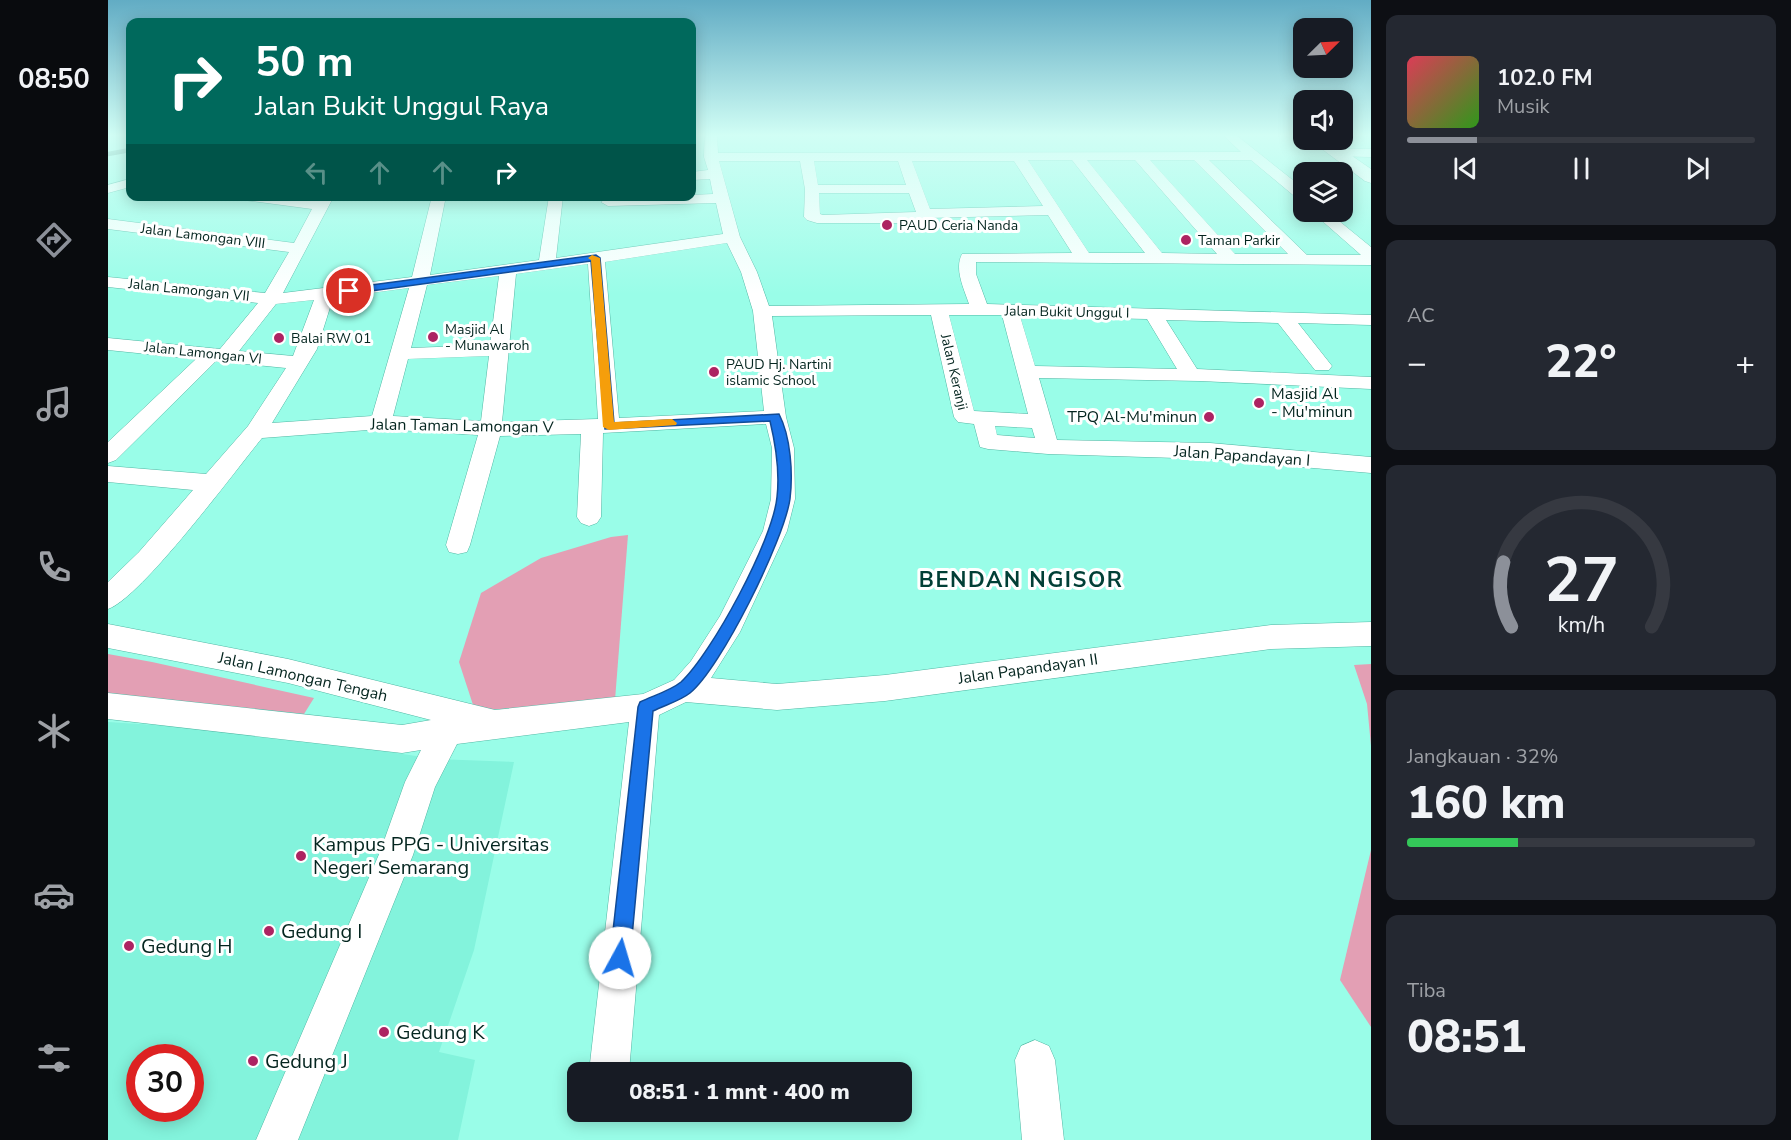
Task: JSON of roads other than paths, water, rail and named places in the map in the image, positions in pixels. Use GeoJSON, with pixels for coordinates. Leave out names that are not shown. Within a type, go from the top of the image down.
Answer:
{"type":"FeatureCollection","features":[{"type":"Feature","properties":{"kind":"street"},"geometry":{"type":"LineString","coordinates":[[684,689],[701,670],[730,624],[775,531],[783,499],[783,448],[775,417],[762,311],[749,272],[732,237],[719,188]]}},
{"type":"Feature","properties":{"kind":"street"},"geometry":{"type":"LineString","coordinates":[[1038,188],[1084,258]]}},
{"type":"Feature","properties":{"kind":"street"},"geometry":{"type":"LineString","coordinates":[[1102,188],[1158,259]]}},
{"type":"Feature","properties":{"kind":"street"},"geometry":{"type":"LineString","coordinates":[[1167,188],[1230,259]]}},
{"type":"Feature","properties":{"kind":"street"},"geometry":{"type":"LineString","coordinates":[[1230,188],[1302,259]]}},
{"type":"Feature","properties":{"kind":"street"},"geometry":{"type":"LineString","coordinates":[[924,214],[914,189],[812,189],[812,217],[816,219],[916,218],[924,214],[1053,210]]}},
{"type":"Feature","properties":{"kind":"street"},"geometry":{"type":"LineString","coordinates":[[696,199],[722,198]]}},
{"type":"Feature","properties":{"kind":"street"},"geometry":{"type":"LineString","coordinates":[[108,455],[219,355],[271,299],[324,201]]}},
{"type":"Feature","properties":{"kind":"street"},"geometry":{"type":"LineString","coordinates":[[381,422],[438,201]]}},
{"type":"Feature","properties":{"kind":"street"},"geometry":{"type":"LineString","coordinates":[[547,264],[555,201]]}},
{"type":"Feature","properties":{"kind":"street"},"geometry":{"type":"LineString","coordinates":[[608,202],[636,201]]}},
{"type":"Feature","properties":{"kind":"street"},"geometry":{"type":"LineString","coordinates":[[1331,222],[1370,258]]}},
{"type":"Feature","properties":{"kind":"street","name":"Jalan Lamongan VIII"},"geometry":{"type":"LineString","coordinates":[[108,224],[298,248]]}},
{"type":"Feature","properties":{"kind":"street","name":"Jalan Lamongan VII"},"geometry":{"type":"LineString","coordinates":[[108,282],[271,299],[325,295],[732,237]]}},
{"type":"Feature","properties":{"kind":"street"},"geometry":{"type":"LineString","coordinates":[[980,309],[968,274],[968,257],[1370,258]]}},
{"type":"Feature","properties":{"kind":"street"},"geometry":{"type":"LineString","coordinates":[[589,517],[601,427],[596,258]]}},
{"type":"Feature","properties":{"kind":"street"},"geometry":{"type":"LineString","coordinates":[[458,545],[491,428],[508,269]]}},
{"type":"Feature","properties":{"kind":"street"},"geometry":{"type":"LineString","coordinates":[[108,598],[148,559],[256,431],[307,349],[325,295]]}},
{"type":"Feature","properties":{"kind":"street","name":"Jalan Keranji"},"geometry":{"type":"LineString","coordinates":[[939,309],[964,417],[1040,422]]}},
{"type":"Feature","properties":{"kind":"street","name":"Jalan Bukit Unggul I"},"geometry":{"type":"LineString","coordinates":[[762,311],[980,309],[1371,320]]}},
{"type":"Feature","properties":{"kind":"street"},"geometry":{"type":"LineString","coordinates":[[1010,311],[1048,447]]}},
{"type":"Feature","properties":{"kind":"street"},"geometry":{"type":"LineString","coordinates":[[1153,314],[1188,370]]}},
{"type":"Feature","properties":{"kind":"street"},"geometry":{"type":"LineString","coordinates":[[1283,317],[1322,366]]}},
{"type":"Feature","properties":{"kind":"street","name":"Jalan Lamongan VI"},"geometry":{"type":"LineString","coordinates":[[108,344],[299,363]]}},
{"type":"Feature","properties":{"kind":"street"},"geometry":{"type":"LineString","coordinates":[[108,361],[129,346]]}},
{"type":"Feature","properties":{"kind":"street"},"geometry":{"type":"LineString","coordinates":[[399,354],[500,350]]}},
{"type":"Feature","properties":{"kind":"street"},"geometry":{"type":"LineString","coordinates":[[1027,372],[1200,375],[1371,383]]}},
{"type":"Feature","properties":{"kind":"street","name":"Jalan Taman Lamongan V"},"geometry":{"type":"LineString","coordinates":[[256,431],[381,422],[517,430],[775,417]]}},
{"type":"Feature","properties":{"kind":"street","name":"Jalan Keranji"},"geometry":{"type":"LineString","coordinates":[[983,418],[988,442],[1048,447],[1112,448]]}},
{"type":"Feature","properties":{"kind":"street","name":"Jalan Papandayan I"},"geometry":{"type":"LineString","coordinates":[[1112,448],[1210,451],[1371,465]]}},
{"type":"Feature","properties":{"kind":"street"},"geometry":{"type":"LineString","coordinates":[[108,474],[212,483]]}},
{"type":"Feature","properties":{"kind":"street","name":"Jalan Papandayan II"},"geometry":{"type":"LineString","coordinates":[[684,689],[777,697],[820,694],[885,688],[1271,637],[1371,634]]}},
{"type":"Feature","properties":{"kind":"street","name":"Jalan Lamongan Tengah"},"geometry":{"type":"LineString","coordinates":[[108,636],[288,671],[496,724]]}},
{"type":"Feature","properties":{"kind":"street","name":"Jalan Lamongan Tengah"},"geometry":{"type":"LineString","coordinates":[[108,706],[402,739],[496,724],[645,707],[684,689]]}},
{"type":"Feature","properties":{"kind":"street"},"geometry":{"type":"LineString","coordinates":[[610,1062],[645,707]]}},
{"type":"Feature","properties":{"kind":"street"},"geometry":{"type":"LineString","coordinates":[[277,1140],[396,855],[421,782],[448,731]]}},
{"type":"Feature","properties":{"kind":"street"},"geometry":{"type":"LineString","coordinates":[[1035,1060],[1043,1140]]}},
{"type":"Feature","properties":{"kind":"place","name":"PAUD Ceria Nanda"},"geometry":{"type":"Point","coordinates":[887,225]}},
{"type":"Feature","properties":{"kind":"place","name":"Taman Parkir"},"geometry":{"type":"Point","coordinates":[1186,240]}},
{"type":"Feature","properties":{"kind":"place","name":"Masjid Al - Munawaroh"},"geometry":{"type":"Point","coordinates":[433,337]}},
{"type":"Feature","properties":{"kind":"place","name":"Balai RW 01"},"geometry":{"type":"Point","coordinates":[279,338]}},
{"type":"Feature","properties":{"kind":"place","name":"PAUD Hj. Nartini islamic School"},"geometry":{"type":"Point","coordinates":[714,372]}},
{"type":"Feature","properties":{"kind":"place","name":"Masjid Al - Mu'minun"},"geometry":{"type":"Point","coordinates":[1259,403]}},
{"type":"Feature","properties":{"kind":"place","name":"TPQ Al-Mu'minun"},"geometry":{"type":"Point","coordinates":[1209,417]}},
{"type":"Feature","properties":{"kind":"place","name":"Kampus PPG - Universitas Negeri Semarang"},"geometry":{"type":"Point","coordinates":[301,856]}},
{"type":"Feature","properties":{"kind":"place","name":"Gedung I"},"geometry":{"type":"Point","coordinates":[269,931]}},
{"type":"Feature","properties":{"kind":"place","name":"Gedung H"},"geometry":{"type":"Point","coordinates":[129,946]}},
{"type":"Feature","properties":{"kind":"place","name":"Gedung K"},"geometry":{"type":"Point","coordinates":[384,1032]}},
{"type":"Feature","properties":{"kind":"place","name":"Gedung J"},"geometry":{"type":"Point","coordinates":[253,1061]}},
{"type":"Feature","properties":{"kind":"district","name":"BENDAN NGISOR"},"geometry":{"type":"Point","coordinates":[1021,580]}}]}
